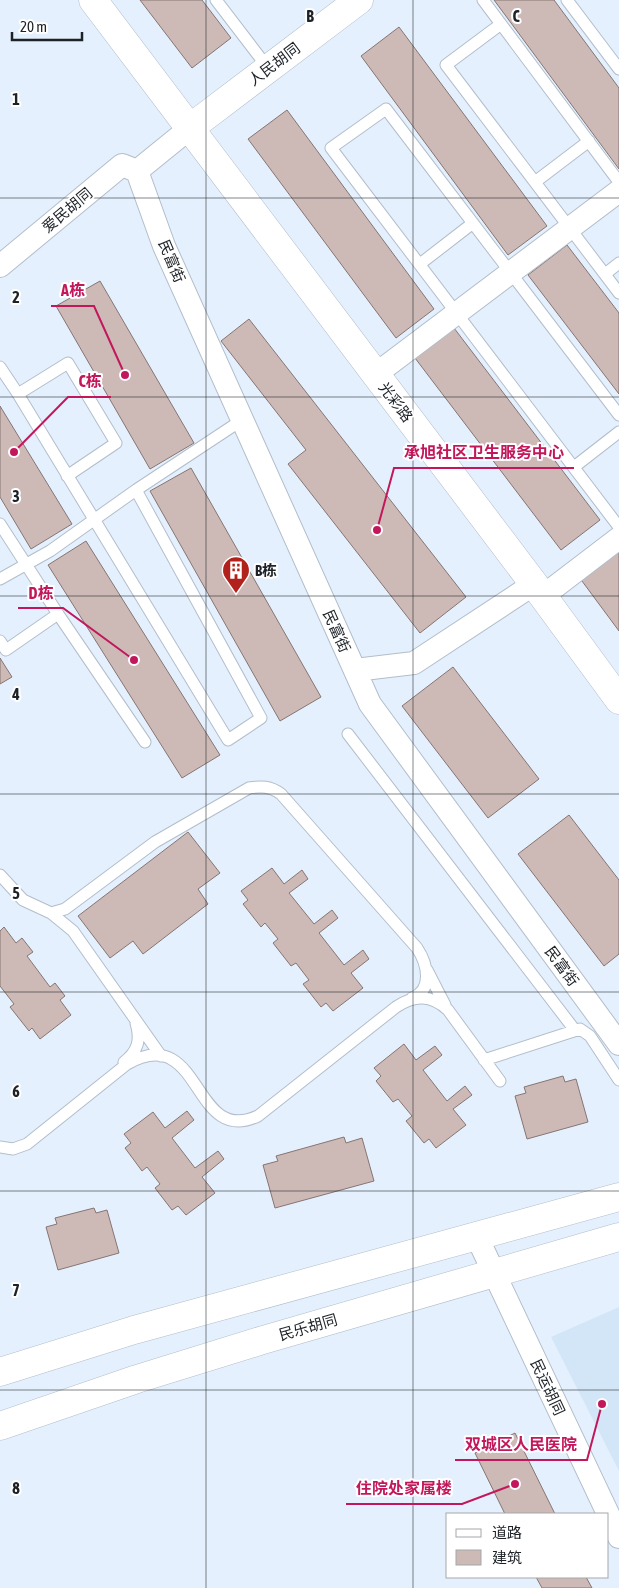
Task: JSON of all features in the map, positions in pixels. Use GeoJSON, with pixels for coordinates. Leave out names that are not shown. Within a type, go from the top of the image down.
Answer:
{"type":"FeatureCollection","features":[{"type":"Feature","properties":{"kind":"street"},"geometry":{"type":"LineString","coordinates":[[93,0],[190,128],[137,171]]}},
{"type":"Feature","properties":{"kind":"street","name":"人民胡同"},"geometry":{"type":"LineString","coordinates":[[190,128],[359,0]]}},
{"type":"Feature","properties":{"kind":"street","name":"光彩路"},"geometry":{"type":"LineString","coordinates":[[190,128],[539,590],[619,700]]}},
{"type":"Feature","properties":{"kind":"street","name":"爱民胡同"},"geometry":{"type":"LineString","coordinates":[[0,266],[122,165],[137,171]]}},
{"type":"Feature","properties":{"kind":"street","name":"民富街"},"geometry":{"type":"LineString","coordinates":[[137,171],[164,246],[370,704],[619,1044]]}},
{"type":"Feature","properties":{"kind":"street"},"geometry":{"type":"LineString","coordinates":[[376,374],[619,191]]}},
{"type":"Feature","properties":{"kind":"street"},"geometry":{"type":"LineString","coordinates":[[355,670],[414,662],[539,590],[619,538]]}},
{"type":"Feature","properties":{"kind":"street"},"geometry":{"type":"LineString","coordinates":[[0,1372],[134,1330],[619,1197]]}},
{"type":"Feature","properties":{"kind":"street","name":"民运胡同"},"geometry":{"type":"LineString","coordinates":[[478,1237],[608,1513]]}},
{"type":"Feature","properties":{"kind":"street","name":"民乐胡同"},"geometry":{"type":"LineString","coordinates":[[0,1426],[137,1379],[263,1340],[619,1237]]}},
{"type":"Feature","properties":{"kind":"street","name":"民运胡同"},"geometry":{"type":"LineString","coordinates":[[609,1516],[619,1537]]}},
{"type":"Feature","properties":{"kind":"lane"},"geometry":{"type":"LineString","coordinates":[[216,0],[268,68]]}},
{"type":"Feature","properties":{"kind":"lane"},"geometry":{"type":"LineString","coordinates":[[484,0],[619,182]]}},
{"type":"Feature","properties":{"kind":"lane"},"geometry":{"type":"LineString","coordinates":[[567,0],[619,69]]}},
{"type":"Feature","properties":{"kind":"lane"},"geometry":{"type":"LineString","coordinates":[[502,24],[446,65],[619,293]]}},
{"type":"Feature","properties":{"kind":"lane"},"geometry":{"type":"LineString","coordinates":[[619,414],[386,109],[331,148],[619,527]]}},
{"type":"Feature","properties":{"kind":"lane"},"geometry":{"type":"LineString","coordinates":[[534,182],[589,141]]}},
{"type":"Feature","properties":{"kind":"lane"},"geometry":{"type":"LineString","coordinates":[[420,264],[473,223]]}},
{"type":"Feature","properties":{"kind":"lane"},"geometry":{"type":"LineString","coordinates":[[605,274],[619,263]]}},
{"type":"Feature","properties":{"kind":"lane"},"geometry":{"type":"LineString","coordinates":[[18,394],[68,363],[116,443],[67,476]]}},
{"type":"Feature","properties":{"kind":"lane"},"geometry":{"type":"LineString","coordinates":[[0,367],[228,740],[261,718],[136,490]]}},
{"type":"Feature","properties":{"kind":"lane"},"geometry":{"type":"LineString","coordinates":[[0,579],[50,551],[136,490],[242,420]]}},
{"type":"Feature","properties":{"kind":"lane"},"geometry":{"type":"LineString","coordinates":[[574,467],[619,432]]}},
{"type":"Feature","properties":{"kind":"lane"},"geometry":{"type":"LineString","coordinates":[[0,524],[58,614],[145,742]]}},
{"type":"Feature","properties":{"kind":"lane"},"geometry":{"type":"LineString","coordinates":[[0,641],[6,650],[58,614]]}},
{"type":"Feature","properties":{"kind":"lane"},"geometry":{"type":"LineString","coordinates":[[348,734],[574,1030]]}},
{"type":"Feature","properties":{"kind":"lane"},"geometry":{"type":"LineString","coordinates":[[51,912],[66,909],[155,842],[248,788],[260,786],[272,788],[281,794],[417,948],[448,1010],[500,1081]]}},
{"type":"Feature","properties":{"kind":"lane"},"geometry":{"type":"LineString","coordinates":[[0,875],[23,900],[51,912],[73,931],[161,1056]]}},
{"type":"Feature","properties":{"kind":"lane"},"geometry":{"type":"LineString","coordinates":[[0,1147],[13,1149],[27,1144],[136,1059],[161,1056],[169,1058],[188,1072],[213,1110],[224,1119],[236,1122],[258,1116],[404,1002],[419,996],[424,989],[426,968]]}},
{"type":"Feature","properties":{"kind":"lane"},"geometry":{"type":"LineString","coordinates":[[404,1002],[427,998],[438,1001],[448,1010]]}},
{"type":"Feature","properties":{"kind":"lane"},"geometry":{"type":"LineString","coordinates":[[87,1096],[93,1086],[130,1057],[136,1049],[139,1038],[133,1015]]}},
{"type":"Feature","properties":{"kind":"lane"},"geometry":{"type":"LineString","coordinates":[[484,1060],[580,1029],[590,1036],[619,1080]]}},
{"type":"Feature","properties":{"kind":"shaded area"},"geometry":{"type":"Polygon","coordinates":[[[619,1307],[619,1471],[551,1337],[619,1307]]]}},
{"type":"Feature","properties":{"kind":"building"},"geometry":{"type":"Polygon","coordinates":[[[140,0],[202,0],[231,38],[192,68],[140,0]]]}},
{"type":"Feature","properties":{"kind":"building"},"geometry":{"type":"Polygon","coordinates":[[[494,0],[554,0],[619,88],[619,169],[494,0]]]}},
{"type":"Feature","properties":{"kind":"building"},"geometry":{"type":"Polygon","coordinates":[[[399,27],[547,226],[508,255],[361,56],[399,27]]]}},
{"type":"Feature","properties":{"kind":"building"},"geometry":{"type":"Polygon","coordinates":[[[287,110],[434,309],[396,338],[248,139],[287,110]]]}},
{"type":"Feature","properties":{"kind":"building"},"geometry":{"type":"Polygon","coordinates":[[[567,245],[619,313],[619,394],[528,275],[567,245]]]}},
{"type":"Feature","properties":{"kind":"building"},"geometry":{"type":"Polygon","coordinates":[[[100,281],[194,443],[150,469],[56,306],[100,281]]]}},
{"type":"Feature","properties":{"kind":"building"},"geometry":{"type":"Polygon","coordinates":[[[249,319],[466,597],[420,633],[288,464],[306,450],[221,341],[249,319]]]}},
{"type":"Feature","properties":{"kind":"building"},"geometry":{"type":"Polygon","coordinates":[[[454,328],[600,520],[561,550],[415,358],[454,328]]]}},
{"type":"Feature","properties":{"kind":"building"},"geometry":{"type":"Polygon","coordinates":[[[0,406],[72,524],[31,549],[0,497],[0,406]]]}},
{"type":"Feature","properties":{"kind":"building","name":"B栋"},"geometry":{"type":"Polygon","coordinates":[[[191,468],[321,697],[280,721],[150,491],[191,468]]]}},
{"type":"Feature","properties":{"kind":"building"},"geometry":{"type":"Polygon","coordinates":[[[86,541],[220,755],[182,778],[48,565],[86,541]]]}},
{"type":"Feature","properties":{"kind":"building"},"geometry":{"type":"Polygon","coordinates":[[[619,551],[619,631],[579,577],[619,551]]]}},
{"type":"Feature","properties":{"kind":"building"},"geometry":{"type":"Polygon","coordinates":[[[0,658],[12,677],[0,684],[0,658]]]}},
{"type":"Feature","properties":{"kind":"building"},"geometry":{"type":"Polygon","coordinates":[[[453,667],[539,779],[488,818],[402,706],[453,667]]]}},
{"type":"Feature","properties":{"kind":"building"},"geometry":{"type":"Polygon","coordinates":[[[569,815],[619,880],[619,954],[604,966],[518,854],[569,815]]]}},
{"type":"Feature","properties":{"kind":"building"},"geometry":{"type":"Polygon","coordinates":[[[188,832],[220,873],[198,889],[208,904],[143,954],[133,941],[110,958],[78,916],[188,832]]]}},
{"type":"Feature","properties":{"kind":"building"},"geometry":{"type":"Polygon","coordinates":[[[272,868],[284,884],[302,870],[308,879],[289,893],[314,924],[332,910],[338,918],[319,933],[344,965],[363,950],[369,959],[351,973],[363,988],[333,1011],[326,1003],[321,1007],[303,984],[309,980],[296,963],[291,966],[273,943],[278,939],[265,923],[261,927],[243,904],[248,900],[241,891],[272,868]]]}},
{"type":"Feature","properties":{"kind":"building"},"geometry":{"type":"Polygon","coordinates":[[[4,927],[16,943],[22,938],[33,952],[27,956],[50,987],[55,983],[65,996],[60,1000],[71,1015],[40,1039],[32,1028],[29,1031],[10,1007],[14,1004],[0,986],[0,931],[4,927]]]}},
{"type":"Feature","properties":{"kind":"building"},"geometry":{"type":"Polygon","coordinates":[[[404,1044],[416,1060],[435,1046],[442,1055],[423,1070],[447,1101],[465,1086],[472,1095],[453,1109],[466,1125],[436,1148],[429,1139],[424,1143],[406,1121],[412,1116],[398,1099],[393,1102],[376,1081],[381,1076],[374,1068],[404,1044]]]}},
{"type":"Feature","properties":{"kind":"building"},"geometry":{"type":"Polygon","coordinates":[[[563,1076],[565,1082],[576,1079],[588,1122],[527,1139],[515,1096],[526,1093],[524,1087],[563,1076]]]}},
{"type":"Feature","properties":{"kind":"building"},"geometry":{"type":"Polygon","coordinates":[[[187,1111],[194,1120],[172,1138],[195,1168],[218,1151],[224,1159],[202,1177],[215,1193],[186,1215],[178,1206],[172,1210],[155,1188],[160,1184],[147,1167],[142,1171],[125,1148],[131,1143],[124,1134],[153,1112],[165,1128],[187,1111]]]}},
{"type":"Feature","properties":{"kind":"building"},"geometry":{"type":"Polygon","coordinates":[[[344,1137],[346,1143],[362,1138],[374,1181],[275,1208],[263,1165],[278,1161],[276,1156],[344,1137]]]}},
{"type":"Feature","properties":{"kind":"building"},"geometry":{"type":"Polygon","coordinates":[[[94,1208],[96,1213],[107,1210],[119,1253],[58,1270],[46,1227],[57,1224],[55,1218],[94,1208]]]}},
{"type":"Feature","properties":{"kind":"building"},"geometry":{"type":"Polygon","coordinates":[[[515,1433],[555,1513],[505,1513],[475,1453],[515,1433]]]}},
{"type":"Feature","properties":{"kind":"building"},"geometry":{"type":"Polygon","coordinates":[[[537,1578],[587,1578],[592,1588],[542,1588],[537,1578]]]}},
{"type":"Feature","properties":{"kind":"place","name":"A栋"},"geometry":{"type":"Point","coordinates":[125,375]}},
{"type":"Feature","properties":{"kind":"place","name":"C栋"},"geometry":{"type":"Point","coordinates":[14,452]}},
{"type":"Feature","properties":{"kind":"place","name":"承旭社区卫生服务中心"},"geometry":{"type":"Point","coordinates":[377,530]}},
{"type":"Feature","properties":{"kind":"place","name":"B栋"},"geometry":{"type":"Point","coordinates":[236,594]}},
{"type":"Feature","properties":{"kind":"place","name":"D栋"},"geometry":{"type":"Point","coordinates":[134,660]}},
{"type":"Feature","properties":{"kind":"place","name":"双城区人民医院"},"geometry":{"type":"Point","coordinates":[602,1404]}},
{"type":"Feature","properties":{"kind":"place","name":"住院处家属楼"},"geometry":{"type":"Point","coordinates":[515,1484]}}]}
